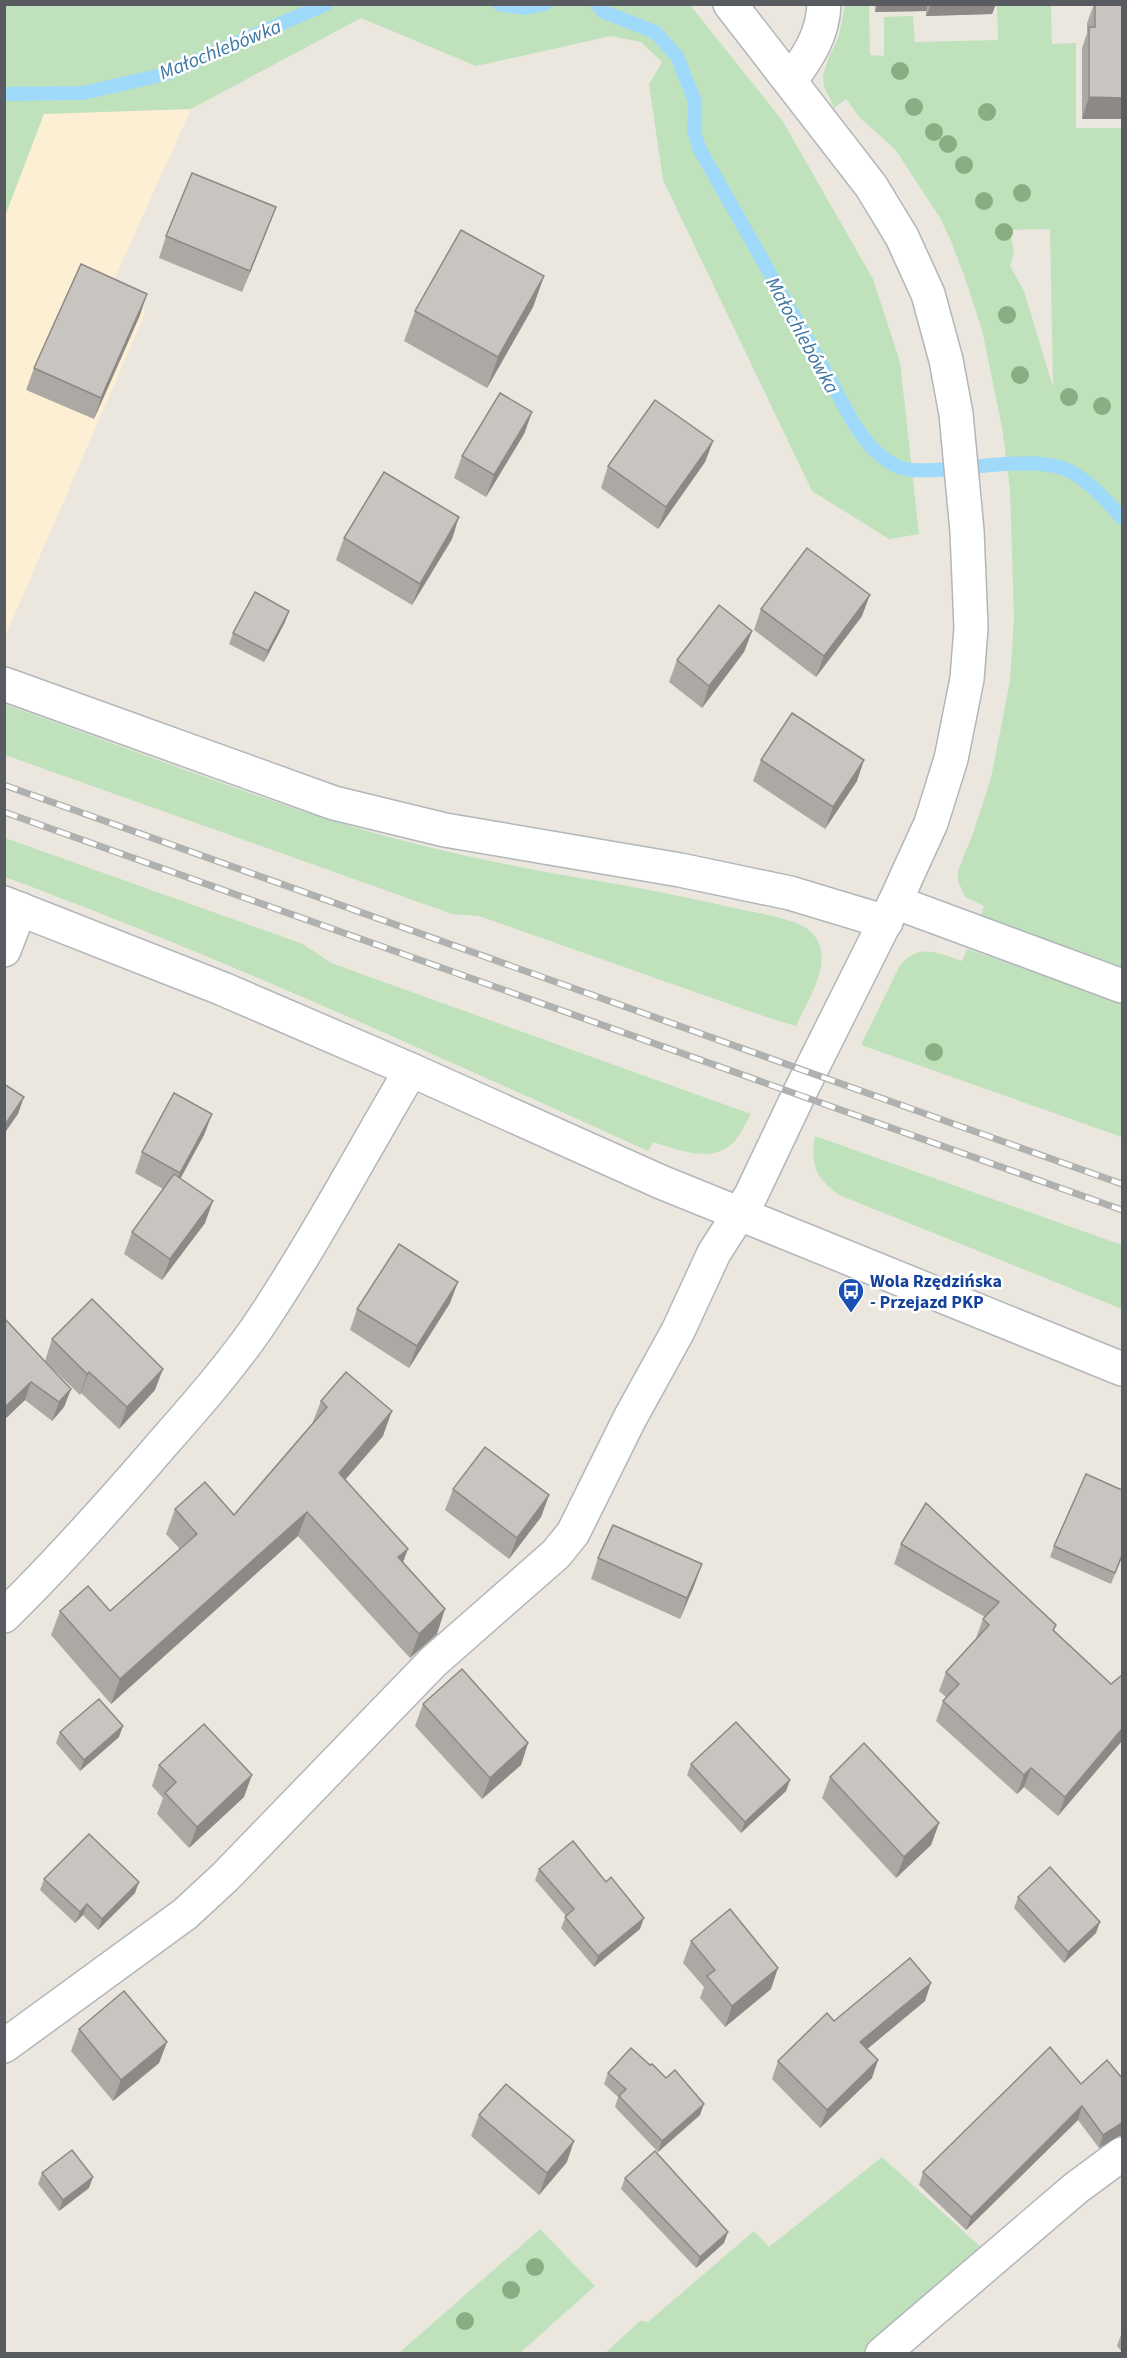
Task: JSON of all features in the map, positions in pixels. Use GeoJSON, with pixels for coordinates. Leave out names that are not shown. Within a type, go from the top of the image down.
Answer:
{"type":"FeatureCollection","features":[{"type":"Feature","properties":{"kind":"street"},"geometry":{"type":"LineString","coordinates":[[4,2046],[185,1914],[225,1877],[433,1662],[556,1554],[573,1533],[630,1418],[678,1331],[714,1252],[752,1195],[799,1094],[891,912],[931,823],[954,747],[967,678],[970,628],[967,531],[956,414],[946,360],[928,294],[902,237],[871,186],[730,4]]}},
{"type":"Feature","properties":{"kind":"street"},"geometry":{"type":"LineString","coordinates":[[790,81],[812,50],[824,19],[824,4]]}},
{"type":"Feature","properties":{"kind":"street"},"geometry":{"type":"LineString","coordinates":[[4,684],[334,803],[444,830],[680,870],[891,912],[1122,986]]}},
{"type":"Feature","properties":{"kind":"street"},"geometry":{"type":"LineString","coordinates":[[4,950],[12,906],[223,989],[661,1182],[1122,1369]]}},
{"type":"Feature","properties":{"kind":"street"},"geometry":{"type":"LineString","coordinates":[[4,1616],[51,1571],[95,1523],[218,1380],[244,1345],[336,1199],[411,1070]]}},
{"type":"Feature","properties":{"kind":"street"},"geometry":{"type":"LineString","coordinates":[[882,2354],[1076,2188],[1122,2154]]}},
{"type":"Feature","properties":{"kind":"shaded area"},"geometry":{"type":"Polygon","coordinates":[[[191,109],[109,291],[146,311],[5,637],[5,216],[44,113],[191,109]]]}},
{"type":"Feature","properties":{"kind":"green space"},"geometry":{"type":"Polygon","coordinates":[[[5,4],[690,5],[782,120],[873,279],[900,362],[919,534],[889,539],[812,491],[663,180],[649,84],[662,62],[641,42],[611,36],[476,66],[361,18],[191,109],[44,114],[5,216],[5,4]]]}},
{"type":"Feature","properties":{"kind":"green space"},"geometry":{"type":"Polygon","coordinates":[[[845,5],[869,5],[870,55],[884,56],[884,17],[913,16],[915,42],[998,40],[997,5],[1051,5],[1052,44],[1076,43],[1076,128],[1122,128],[1122,970],[980,919],[984,906],[965,897],[958,881],[958,871],[991,778],[1010,681],[1014,618],[1010,489],[1002,427],[982,330],[965,278],[940,218],[895,149],[860,118],[846,99],[834,108],[824,87],[823,75],[839,36],[845,5]],[[1050,229],[1010,230],[1014,253],[1010,266],[1024,291],[1053,387],[1050,229]]]}},
{"type":"Feature","properties":{"kind":"green space"},"geometry":{"type":"Polygon","coordinates":[[[4,704],[270,800],[374,833],[474,858],[659,892],[789,920],[805,927],[818,941],[821,965],[818,978],[796,1026],[479,916],[452,914],[5,755],[4,704]]]}},
{"type":"Feature","properties":{"kind":"green space"},"geometry":{"type":"Polygon","coordinates":[[[5,838],[303,944],[331,963],[751,1114],[734,1142],[725,1149],[706,1154],[695,1153],[653,1142],[648,1151],[409,1043],[249,974],[5,877],[5,838]]]}},
{"type":"Feature","properties":{"kind":"green space"},"geometry":{"type":"Polygon","coordinates":[[[967,949],[1122,1003],[1122,1137],[861,1045],[899,967],[906,959],[913,954],[928,952],[962,961],[967,949]]]}},
{"type":"Feature","properties":{"kind":"green space"},"geometry":{"type":"Polygon","coordinates":[[[815,1136],[1122,1245],[1122,1309],[839,1195],[825,1183],[816,1170],[813,1155],[815,1136]]]}},
{"type":"Feature","properties":{"kind":"green space"},"geometry":{"type":"Polygon","coordinates":[[[882,2157],[985,2251],[868,2353],[604,2354],[640,2321],[648,2322],[754,2231],[769,2247],[882,2157]]]}},
{"type":"Feature","properties":{"kind":"green space"},"geometry":{"type":"Polygon","coordinates":[[[540,2229],[595,2286],[520,2353],[399,2353],[540,2229]]]}},
{"type":"Feature","properties":{"kind":"building"},"geometry":{"type":"Polygon","coordinates":[[[1095,4],[1122,4],[1122,98],[1089,97],[1089,27],[1095,27],[1095,4]]]}},
{"type":"Feature","properties":{"kind":"building"},"geometry":{"type":"Polygon","coordinates":[[[192,173],[276,207],[250,271],[166,236],[192,173]]]}},
{"type":"Feature","properties":{"kind":"building"},"geometry":{"type":"Polygon","coordinates":[[[461,230],[544,276],[498,357],[415,311],[461,230]]]}},
{"type":"Feature","properties":{"kind":"building"},"geometry":{"type":"Polygon","coordinates":[[[81,264],[147,294],[101,398],[34,368],[81,264]]]}},
{"type":"Feature","properties":{"kind":"building"},"geometry":{"type":"Polygon","coordinates":[[[500,393],[532,412],[494,475],[462,456],[500,393]]]}},
{"type":"Feature","properties":{"kind":"building"},"geometry":{"type":"Polygon","coordinates":[[[655,400],[713,441],[666,507],[608,466],[655,400]]]}},
{"type":"Feature","properties":{"kind":"building"},"geometry":{"type":"Polygon","coordinates":[[[384,472],[459,517],[420,584],[344,538],[384,472]]]}},
{"type":"Feature","properties":{"kind":"building"},"geometry":{"type":"Polygon","coordinates":[[[807,548],[870,595],[824,656],[761,609],[807,548]]]}},
{"type":"Feature","properties":{"kind":"building"},"geometry":{"type":"Polygon","coordinates":[[[255,592],[289,611],[268,651],[233,633],[255,592]]]}},
{"type":"Feature","properties":{"kind":"building"},"geometry":{"type":"Polygon","coordinates":[[[719,605],[752,631],[709,686],[677,660],[719,605]]]}},
{"type":"Feature","properties":{"kind":"building"},"geometry":{"type":"Polygon","coordinates":[[[792,713],[864,760],[833,807],[761,760],[792,713]]]}},
{"type":"Feature","properties":{"kind":"building"},"geometry":{"type":"Polygon","coordinates":[[[4,1084],[24,1097],[4,1126],[4,1084]]]}},
{"type":"Feature","properties":{"kind":"building"},"geometry":{"type":"Polygon","coordinates":[[[174,1093],[212,1114],[180,1173],[142,1152],[174,1093]]]}},
{"type":"Feature","properties":{"kind":"building"},"geometry":{"type":"Polygon","coordinates":[[[174,1174],[213,1201],[170,1259],[132,1232],[174,1174]]]}},
{"type":"Feature","properties":{"kind":"building"},"geometry":{"type":"Polygon","coordinates":[[[399,1244],[458,1282],[417,1346],[357,1309],[399,1244]]]}},
{"type":"Feature","properties":{"kind":"building"},"geometry":{"type":"Polygon","coordinates":[[[92,1299],[163,1369],[127,1407],[89,1372],[87,1374],[52,1339],[92,1299]]]}},
{"type":"Feature","properties":{"kind":"building"},"geometry":{"type":"Polygon","coordinates":[[[4,1318],[71,1389],[59,1402],[31,1382],[4,1408],[4,1318]]]}},
{"type":"Feature","properties":{"kind":"building"},"geometry":{"type":"Polygon","coordinates":[[[346,1372],[392,1411],[339,1473],[408,1549],[398,1557],[445,1609],[419,1634],[307,1512],[120,1679],[60,1611],[88,1586],[110,1611],[197,1534],[175,1509],[205,1482],[234,1515],[327,1407],[321,1401],[346,1372]]]}},
{"type":"Feature","properties":{"kind":"building"},"geometry":{"type":"Polygon","coordinates":[[[485,1447],[549,1495],[517,1538],[453,1489],[485,1447]]]}},
{"type":"Feature","properties":{"kind":"building"},"geometry":{"type":"Polygon","coordinates":[[[1086,1474],[1122,1490],[1122,1555],[1115,1573],[1054,1546],[1086,1474]]]}},
{"type":"Feature","properties":{"kind":"building"},"geometry":{"type":"Polygon","coordinates":[[[926,1503],[1056,1625],[1053,1630],[1111,1684],[1122,1675],[1122,1729],[1065,1797],[1031,1768],[1024,1775],[943,1701],[959,1684],[946,1672],[989,1625],[983,1619],[999,1602],[901,1544],[926,1503]]]}},
{"type":"Feature","properties":{"kind":"building"},"geometry":{"type":"Polygon","coordinates":[[[613,1525],[702,1564],[687,1598],[598,1558],[613,1525]]]}},
{"type":"Feature","properties":{"kind":"building"},"geometry":{"type":"Polygon","coordinates":[[[462,1669],[528,1743],[490,1778],[423,1704],[462,1669]]]}},
{"type":"Feature","properties":{"kind":"building"},"geometry":{"type":"Polygon","coordinates":[[[99,1699],[123,1726],[84,1760],[60,1732],[99,1699]]]}},
{"type":"Feature","properties":{"kind":"building"},"geometry":{"type":"Polygon","coordinates":[[[736,1722],[790,1780],[745,1822],[691,1764],[736,1722]]]}},
{"type":"Feature","properties":{"kind":"building"},"geometry":{"type":"Polygon","coordinates":[[[204,1724],[252,1775],[197,1827],[165,1793],[176,1782],[159,1765],[204,1724]]]}},
{"type":"Feature","properties":{"kind":"building"},"geometry":{"type":"Polygon","coordinates":[[[864,1743],[939,1823],[904,1857],[830,1777],[864,1743]]]}},
{"type":"Feature","properties":{"kind":"building"},"geometry":{"type":"Polygon","coordinates":[[[89,1834],[139,1882],[102,1919],[87,1904],[80,1912],[44,1879],[89,1834]]]}},
{"type":"Feature","properties":{"kind":"building"},"geometry":{"type":"Polygon","coordinates":[[[573,1841],[606,1882],[611,1877],[644,1918],[598,1956],[565,1917],[574,1909],[539,1869],[573,1841]]]}},
{"type":"Feature","properties":{"kind":"building"},"geometry":{"type":"Polygon","coordinates":[[[1050,1867],[1100,1922],[1068,1952],[1018,1897],[1050,1867]]]}},
{"type":"Feature","properties":{"kind":"building"},"geometry":{"type":"Polygon","coordinates":[[[730,1909],[778,1968],[732,2006],[707,1976],[715,1970],[691,1941],[730,1909]]]}},
{"type":"Feature","properties":{"kind":"building"},"geometry":{"type":"Polygon","coordinates":[[[910,1958],[931,1983],[860,2042],[878,2060],[827,2110],[778,2061],[827,2013],[834,2021],[910,1958]]]}},
{"type":"Feature","properties":{"kind":"building"},"geometry":{"type":"Polygon","coordinates":[[[124,1991],[167,2042],[121,2080],[79,2029],[124,1991]]]}},
{"type":"Feature","properties":{"kind":"building"},"geometry":{"type":"Polygon","coordinates":[[[1050,2047],[1081,2084],[1107,2060],[1122,2078],[1122,2123],[1103,2135],[1082,2106],[971,2217],[923,2172],[1050,2047]]]}},
{"type":"Feature","properties":{"kind":"building"},"geometry":{"type":"Polygon","coordinates":[[[631,2048],[666,2078],[675,2070],[704,2104],[662,2141],[619,2096],[626,2089],[608,2073],[631,2048]]]}},
{"type":"Feature","properties":{"kind":"building"},"geometry":{"type":"Polygon","coordinates":[[[506,2084],[574,2141],[547,2173],[479,2115],[506,2084]]]}},
{"type":"Feature","properties":{"kind":"building"},"geometry":{"type":"Polygon","coordinates":[[[72,2150],[93,2177],[63,2200],[42,2173],[72,2150]]]}},
{"type":"Feature","properties":{"kind":"building"},"geometry":{"type":"Polygon","coordinates":[[[655,2151],[728,2232],[700,2257],[625,2178],[655,2151]]]}},
{"type":"Feature","properties":{"kind":"waterway","name":"Małochlebówka"},"geometry":{"type":"LineString","coordinates":[[4,94],[83,93],[166,74],[326,4]]}},
{"type":"Feature","properties":{"kind":"waterway","name":"Małochlebówka"},"geometry":{"type":"LineString","coordinates":[[499,4],[525,8],[545,4]]}},
{"type":"Feature","properties":{"kind":"waterway","name":"Małochlebówka"},"geometry":{"type":"LineString","coordinates":[[597,4],[604,12],[655,32],[677,56],[695,102],[694,131],[699,148],[845,409],[863,437],[874,449],[898,467],[912,470],[946,470],[1018,463],[1056,466],[1088,483],[1122,518]]}},
{"type":"Feature","properties":{"kind":"railway"},"geometry":{"type":"LineString","coordinates":[[4,785],[1122,1184]]}},
{"type":"Feature","properties":{"kind":"railway"},"geometry":{"type":"LineString","coordinates":[[4,812],[1122,1210]]}},
{"type":"Feature","properties":{"kind":"place","name":"Wola Rzędzińska - Przejazd PKP"},"geometry":{"type":"Point","coordinates":[851,1314]}}]}
